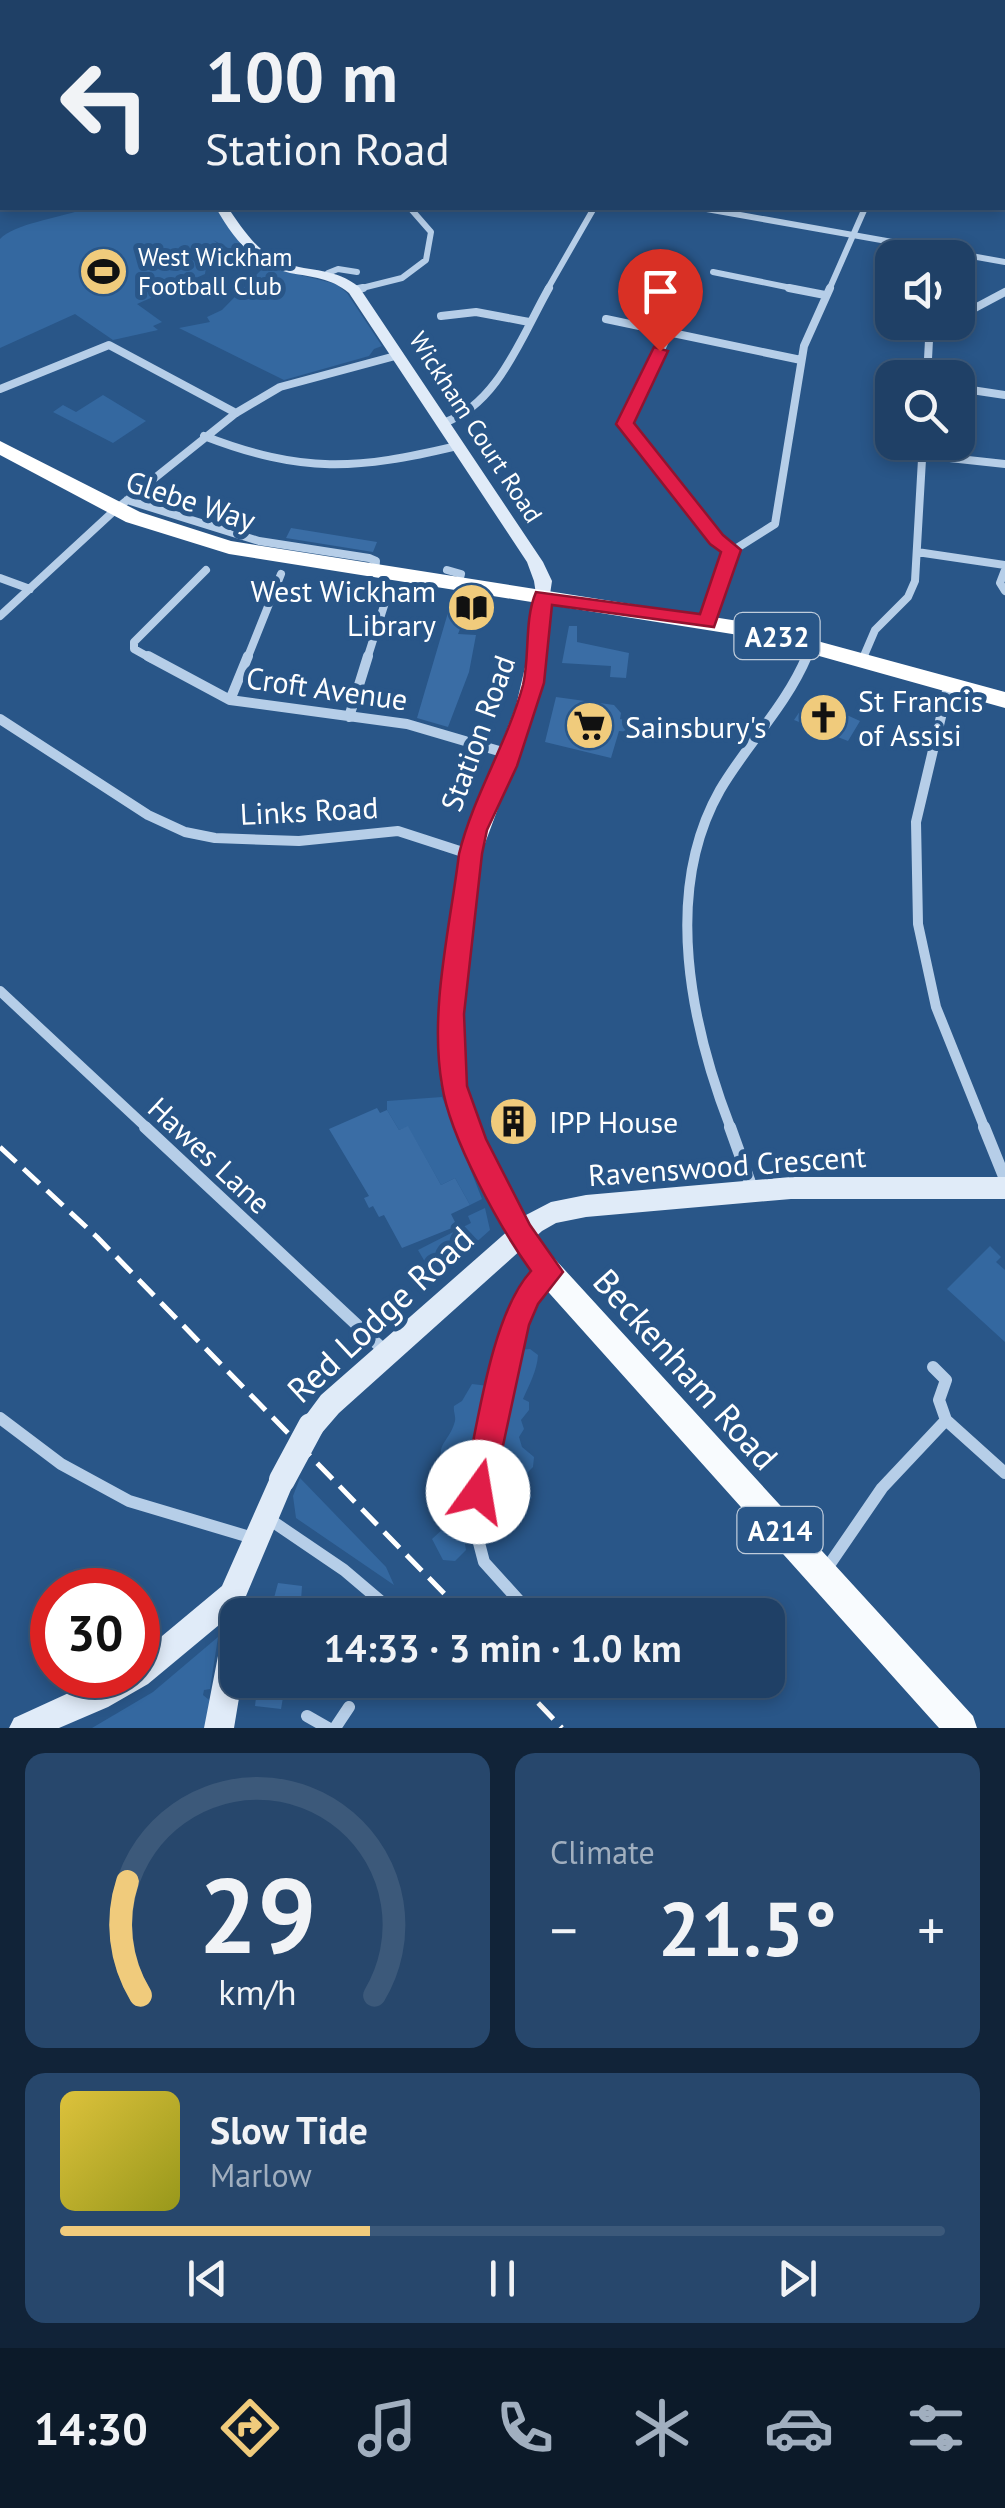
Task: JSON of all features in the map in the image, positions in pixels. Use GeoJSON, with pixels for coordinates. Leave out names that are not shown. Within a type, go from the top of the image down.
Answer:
{"type":"FeatureCollection","features":[{"type":"Feature","properties":{"kind":"highway","name":"Glebe Way"},"geometry":{"type":"LineString","coordinates":[[0,447],[180,533],[271,550],[382,581],[452,577],[543,597]]}},
{"type":"Feature","properties":{"kind":"highway","name":"A232"},"geometry":{"type":"LineString","coordinates":[[543,597],[707,622],[812,644],[1005,700]]}},
{"type":"Feature","properties":{"kind":"main road","name":"Station Road"},"geometry":{"type":"LineString","coordinates":[[520,1234],[474,1142],[452,1072],[452,1014],[470,854],[479,822],[510,754],[536,670],[543,597]]}},
{"type":"Feature","properties":{"kind":"main road","name":"Beckenham Road"},"geometry":{"type":"LineString","coordinates":[[520,1234],[549,1272],[961,1728]]}},
{"type":"Feature","properties":{"kind":"street"},"geometry":{"type":"LineString","coordinates":[[223,210],[247,243],[266,259],[286,267],[328,274],[354,290],[408,275],[423,258],[433,240],[433,229],[424,216],[414,210]]}},
{"type":"Feature","properties":{"kind":"street"},"geometry":{"type":"LineString","coordinates":[[443,424],[464,416],[482,401],[593,210]]}},
{"type":"Feature","properties":{"kind":"street"},"geometry":{"type":"LineString","coordinates":[[712,210],[1005,262]]}},
{"type":"Feature","properties":{"kind":"street"},"geometry":{"type":"LineString","coordinates":[[707,622],[731,550],[774,524],[801,360],[825,295],[864,210]]}},
{"type":"Feature","properties":{"kind":"street"},"geometry":{"type":"LineString","coordinates":[[328,274],[338,268],[357,272]]}},
{"type":"Feature","properties":{"kind":"street"},"geometry":{"type":"LineString","coordinates":[[713,272],[825,295]]}},
{"type":"Feature","properties":{"kind":"street","name":"Wickham Court Road"},"geometry":{"type":"LineString","coordinates":[[354,290],[535,562],[543,581],[543,597]]}},
{"type":"Feature","properties":{"kind":"street"},"geometry":{"type":"LineString","coordinates":[[975,308],[1005,292]]}},
{"type":"Feature","properties":{"kind":"street"},"geometry":{"type":"LineString","coordinates":[[441,316],[476,312],[530,322]]}},
{"type":"Feature","properties":{"kind":"street"},"geometry":{"type":"LineString","coordinates":[[606,320],[801,360]]}},
{"type":"Feature","properties":{"kind":"street"},"geometry":{"type":"LineString","coordinates":[[669,332],[626,427],[717,540],[731,550]]}},
{"type":"Feature","properties":{"kind":"street"},"geometry":{"type":"LineString","coordinates":[[0,389],[109,345],[236,412]]}},
{"type":"Feature","properties":{"kind":"street"},"geometry":{"type":"LineString","coordinates":[[0,616],[122,504],[236,412],[284,385],[398,355]]}},
{"type":"Feature","properties":{"kind":"street"},"geometry":{"type":"LineString","coordinates":[[975,391],[1005,395]]}},
{"type":"Feature","properties":{"kind":"street"},"geometry":{"type":"LineString","coordinates":[[204,436],[283,462],[336,468],[370,466],[458,446]]}},
{"type":"Feature","properties":{"kind":"street"},"geometry":{"type":"LineString","coordinates":[[863,658],[875,630],[910,593],[917,552],[922,460]]}},
{"type":"Feature","properties":{"kind":"street"},"geometry":{"type":"LineString","coordinates":[[968,460],[1005,464]]}},
{"type":"Feature","properties":{"kind":"street"},"geometry":{"type":"LineString","coordinates":[[917,552],[1005,568],[1000,583],[1005,592]]}},
{"type":"Feature","properties":{"kind":"street","name":"Croft Avenue"},"geometry":{"type":"LineString","coordinates":[[206,570],[133,647],[230,700],[414,726],[510,754]]}},
{"type":"Feature","properties":{"kind":"street"},"geometry":{"type":"LineString","coordinates":[[230,700],[281,574]]}},
{"type":"Feature","properties":{"kind":"street"},"geometry":{"type":"LineString","coordinates":[[0,578],[30,589]]}},
{"type":"Feature","properties":{"kind":"street"},"geometry":{"type":"LineString","coordinates":[[349,717],[382,581]]}},
{"type":"Feature","properties":{"kind":"street"},"geometry":{"type":"LineString","coordinates":[[753,1191],[708,1058],[692,968],[689,880],[696,843],[714,800],[788,693],[812,644]]}},
{"type":"Feature","properties":{"kind":"street"},"geometry":{"type":"LineString","coordinates":[[949,684],[916,822],[918,924],[930,986],[946,1038],[1005,1179]]}},
{"type":"Feature","properties":{"kind":"street","name":"Links Road"},"geometry":{"type":"LineString","coordinates":[[0,718],[144,812],[185,832],[215,838],[299,842],[393,831],[470,854]]}},
{"type":"Feature","properties":{"kind":"street","name":"Hawes Lane"},"geometry":{"type":"LineString","coordinates":[[0,991],[388,1354]]}},
{"type":"Feature","properties":{"kind":"street","name":"Ravenswood Crescent"},"geometry":{"type":"LineString","coordinates":[[520,1234],[543,1217],[566,1209],[753,1191],[832,1186],[1005,1188]]}},
{"type":"Feature","properties":{"kind":"street","name":"Red Lodge Road"},"geometry":{"type":"LineString","coordinates":[[238,1598],[259,1527],[311,1426],[520,1234]]}},
{"type":"Feature","properties":{"kind":"street"},"geometry":{"type":"LineString","coordinates":[[515,1598],[486,1568],[475,1540],[473,1520],[515,1325],[528,1295],[549,1272]]}},
{"type":"Feature","properties":{"kind":"street"},"geometry":{"type":"LineString","coordinates":[[933,1367],[946,1380],[939,1392],[946,1420],[1005,1473]]}},
{"type":"Feature","properties":{"kind":"street"},"geometry":{"type":"LineString","coordinates":[[0,1418],[60,1464],[110,1492],[175,1518],[259,1527],[344,1570],[377,1598]]}},
{"type":"Feature","properties":{"kind":"street"},"geometry":{"type":"LineString","coordinates":[[821,1576],[854,1534],[882,1488],[946,1420]]}},
{"type":"Feature","properties":{"kind":"street"},"geometry":{"type":"LineString","coordinates":[[160,1659],[220,1617]]}},
{"type":"Feature","properties":{"kind":"street"},"geometry":{"type":"LineString","coordinates":[[24,1728],[96,1698]]}},
{"type":"Feature","properties":{"kind":"street"},"geometry":{"type":"LineString","coordinates":[[219,1728],[225,1698]]}},
{"type":"Feature","properties":{"kind":"street"},"geometry":{"type":"LineString","coordinates":[[307,1716],[331,1728],[349,1707]]}},
{"type":"Feature","properties":{"kind":"shaded area","name":"West Wickham Football Club"},"geometry":{"type":"Polygon","coordinates":[[[81,210],[220,210],[265,264],[213,240],[228,251],[217,256],[197,246],[215,257],[204,263],[186,250],[175,251],[206,267],[205,274],[137,304],[162,322],[153,326],[158,330],[113,340],[75,314],[0,348],[0,239],[37,222],[81,210]]]}},
{"type":"Feature","properties":{"kind":"shaded area"},"geometry":{"type":"Polygon","coordinates":[[[265,266],[336,284],[347,293],[382,346],[369,356],[284,380],[179,328],[210,322],[207,317],[222,310],[265,266]]]}},
{"type":"Feature","properties":{"kind":"shaded area"},"geometry":{"type":"Polygon","coordinates":[[[103,395],[146,421],[113,443],[53,412],[63,405],[76,412],[103,395]]]}},
{"type":"Feature","properties":{"kind":"shaded area"},"geometry":{"type":"Polygon","coordinates":[[[442,1097],[482,1199],[470,1205],[455,1178],[441,1185],[408,1127],[399,1130],[387,1110],[387,1101],[442,1097]]]}},
{"type":"Feature","properties":{"kind":"shaded area"},"geometry":{"type":"Polygon","coordinates":[[[485,1208],[490,1230],[435,1279],[418,1250],[471,1223],[468,1216],[485,1208]]]}},
{"type":"Feature","properties":{"kind":"shaded area"},"geometry":{"type":"Polygon","coordinates":[[[990,1246],[1001,1257],[996,1262],[1005,1270],[1005,1342],[947,1289],[990,1246]]]}},
{"type":"Feature","properties":{"kind":"shaded area"},"geometry":{"type":"Polygon","coordinates":[[[530,1349],[538,1355],[523,1399],[529,1402],[529,1410],[521,1420],[524,1429],[519,1437],[522,1447],[534,1457],[533,1467],[522,1478],[532,1498],[505,1516],[489,1492],[467,1492],[462,1528],[466,1550],[455,1561],[443,1560],[432,1539],[458,1515],[450,1477],[454,1473],[441,1451],[455,1421],[454,1406],[462,1401],[472,1384],[506,1388],[518,1350],[530,1349]]]}},
{"type":"Feature","properties":{"kind":"shaded area"},"geometry":{"type":"Polygon","coordinates":[[[300,1478],[386,1567],[394,1585],[296,1518],[293,1496],[300,1478]]]}},
{"type":"Feature","properties":{"kind":"shaded area"},"geometry":{"type":"Polygon","coordinates":[[[218,1637],[210,1689],[204,1690],[203,1695],[214,1704],[209,1728],[92,1728],[143,1698],[160,1698],[160,1686],[218,1637]]]}},
{"type":"Feature","properties":{"kind":"building"},"geometry":{"type":"Polygon","coordinates":[[[291,528],[377,542],[373,552],[286,538],[291,528]]]}},
{"type":"Feature","properties":{"kind":"building"},"geometry":{"type":"Polygon","coordinates":[[[452,599],[494,604],[490,615],[467,611],[458,634],[476,635],[469,672],[448,727],[417,718],[452,599]]]}},
{"type":"Feature","properties":{"kind":"building"},"geometry":{"type":"Polygon","coordinates":[[[569,626],[577,626],[577,642],[629,653],[626,678],[610,677],[611,666],[562,663],[569,626]]]}},
{"type":"Feature","properties":{"kind":"building","name":"Sainsbury's"},"geometry":{"type":"Polygon","coordinates":[[[556,697],[614,705],[621,713],[620,719],[632,721],[629,732],[619,731],[611,758],[545,742],[556,697]]]}},
{"type":"Feature","properties":{"kind":"building","name":"St Francis of Assisi"},"geometry":{"type":"Polygon","coordinates":[[[809,698],[860,721],[848,741],[794,720],[809,698]]]}},
{"type":"Feature","properties":{"kind":"building","name":"IPP House"},"geometry":{"type":"Polygon","coordinates":[[[521,1102],[536,1129],[508,1141],[492,1112],[521,1102]]]}},
{"type":"Feature","properties":{"kind":"building"},"geometry":{"type":"Polygon","coordinates":[[[377,1108],[380,1113],[387,1110],[399,1130],[408,1126],[441,1185],[455,1178],[470,1205],[451,1214],[457,1226],[402,1248],[384,1215],[379,1217],[373,1206],[369,1208],[364,1198],[369,1196],[329,1129],[377,1108]]]}},
{"type":"Feature","properties":{"kind":"building"},"geometry":{"type":"Polygon","coordinates":[[[278,1583],[302,1586],[301,1598],[274,1598],[278,1583]]]}},
{"type":"Feature","properties":{"kind":"building"},"geometry":{"type":"Polygon","coordinates":[[[256,1698],[283,1698],[281,1709],[255,1706],[256,1698]]]}},
{"type":"Feature","properties":{"kind":"railway"},"geometry":{"type":"LineString","coordinates":[[0,1147],[97,1237],[448,1598]]}},
{"type":"Feature","properties":{"kind":"railway"},"geometry":{"type":"LineString","coordinates":[[533,1698],[562,1728]]}},
{"type":"Feature","properties":{"kind":"place","name":"West Wickham Football Club"},"geometry":{"type":"Point","coordinates":[103,271]}},
{"type":"Feature","properties":{"kind":"place","name":"West Wickham Library"},"geometry":{"type":"Point","coordinates":[471,607]}},
{"type":"Feature","properties":{"kind":"place","name":"St Francis of Assisi"},"geometry":{"type":"Point","coordinates":[823,717]}},
{"type":"Feature","properties":{"kind":"place","name":"Sainsbury's"},"geometry":{"type":"Point","coordinates":[590,726]}},
{"type":"Feature","properties":{"kind":"place","name":"IPP House"},"geometry":{"type":"Point","coordinates":[514,1121]}},
{"type":"Feature","properties":{"kind":"route"},"geometry":{"type":"LineString","coordinates":[[478,1492],[515,1325],[528,1295],[549,1272],[520,1234],[474,1142],[454,1086],[452,1014],[470,854],[534,683],[543,597],[707,622],[731,550],[717,540],[625,424],[660,351]]}}]}
